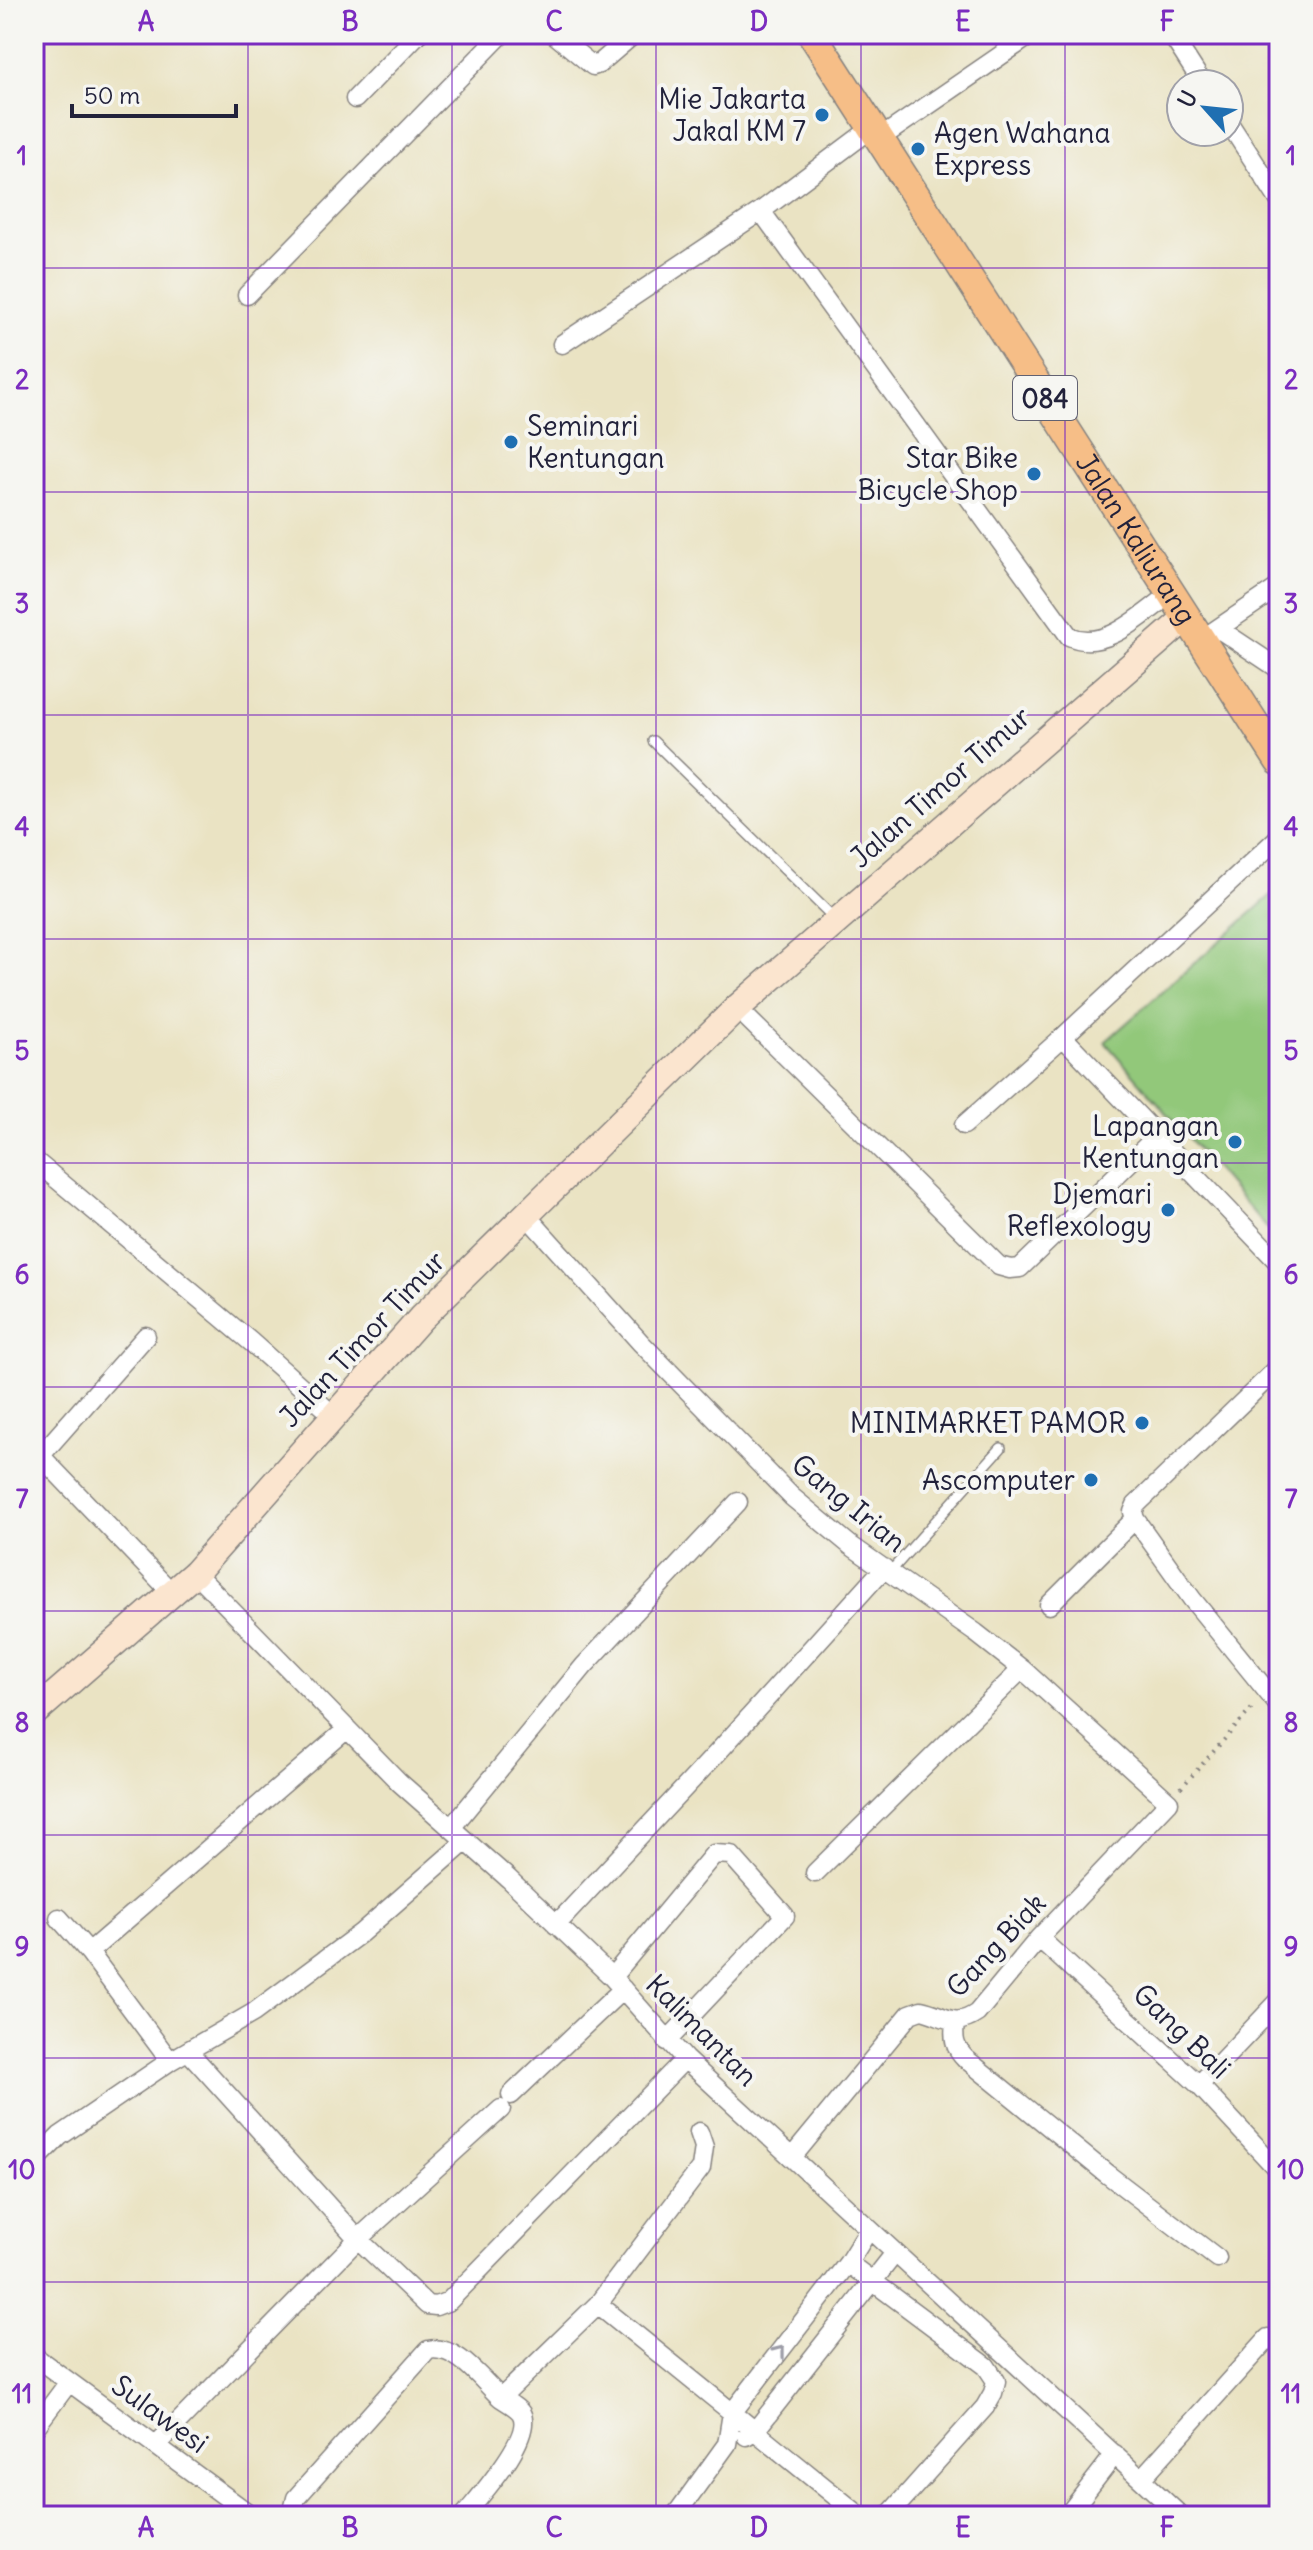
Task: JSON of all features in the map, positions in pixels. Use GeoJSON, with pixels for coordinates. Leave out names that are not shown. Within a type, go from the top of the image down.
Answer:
{"type":"FeatureCollection","features":[{"type":"Feature","properties":{"kind":"main road","name":"Jalan Kaliurang"},"geometry":{"type":"LineString","coordinates":[[812,34],[1194,620],[1279,761]]}},
{"type":"Feature","properties":{"kind":"street"},"geometry":{"type":"LineString","coordinates":[[355,99],[418,34]]}},
{"type":"Feature","properties":{"kind":"street"},"geometry":{"type":"LineString","coordinates":[[247,295],[502,34]]}},
{"type":"Feature","properties":{"kind":"street"},"geometry":{"type":"LineString","coordinates":[[554,34],[593,66],[634,34]]}},
{"type":"Feature","properties":{"kind":"street"},"geometry":{"type":"LineString","coordinates":[[562,344],[876,134],[1032,34]]}},
{"type":"Feature","properties":{"kind":"street"},"geometry":{"type":"LineString","coordinates":[[1171,34],[1193,68]]}},
{"type":"Feature","properties":{"kind":"street"},"geometry":{"type":"LineString","coordinates":[[1245,148],[1279,200]]}},
{"type":"Feature","properties":{"kind":"street"},"geometry":{"type":"LineString","coordinates":[[761,211],[1069,636],[1082,642],[1194,620],[1279,587]]}},
{"type":"Feature","properties":{"kind":"street"},"geometry":{"type":"LineString","coordinates":[[1194,620],[1279,669]]}},
{"type":"Feature","properties":{"kind":"street","name":"Jalan Timor Timur"},"geometry":{"type":"LineString","coordinates":[[38,1702],[195,1573],[421,1318],[737,1008],[836,920],[1194,620]]}},
{"type":"Feature","properties":{"kind":"street"},"geometry":{"type":"LineString","coordinates":[[964,1125],[1279,837]]}},
{"type":"Feature","properties":{"kind":"street"},"geometry":{"type":"LineString","coordinates":[[737,1008],[999,1266],[1020,1268],[1157,1136]]}},
{"type":"Feature","properties":{"kind":"street"},"geometry":{"type":"LineString","coordinates":[[1063,1037],[1279,1263]]}},
{"type":"Feature","properties":{"kind":"street"},"geometry":{"type":"LineString","coordinates":[[35,1164],[251,1342],[334,1416]]}},
{"type":"Feature","properties":{"kind":"street","name":"Gang Irian"},"geometry":{"type":"LineString","coordinates":[[525,1214],[641,1343],[792,1497],[1022,1669],[1169,1802]]}},
{"type":"Feature","properties":{"kind":"street"},"geometry":{"type":"LineString","coordinates":[[146,1336],[37,1452],[172,1593]]}},
{"type":"Feature","properties":{"kind":"street"},"geometry":{"type":"LineString","coordinates":[[1272,1699],[1192,1599],[1133,1512],[1136,1505],[1279,1367]]}},
{"type":"Feature","properties":{"kind":"street"},"geometry":{"type":"LineString","coordinates":[[451,1828],[584,1666],[738,1502]]}},
{"type":"Feature","properties":{"kind":"street"},"geometry":{"type":"LineString","coordinates":[[1049,1605],[1135,1519]]}},
{"type":"Feature","properties":{"kind":"street"},"geometry":{"type":"LineString","coordinates":[[556,1925],[887,1570]]}},
{"type":"Feature","properties":{"kind":"street","name":"Kalimantan"},"geometry":{"type":"LineString","coordinates":[[195,1573],[399,1782],[617,1983],[685,2059],[1181,2516]]}},
{"type":"Feature","properties":{"kind":"street"},"geometry":{"type":"LineString","coordinates":[[815,1873],[1022,1669]]}},
{"type":"Feature","properties":{"kind":"street"},"geometry":{"type":"LineString","coordinates":[[89,1952],[347,1729]]}},
{"type":"Feature","properties":{"kind":"street","name":"Gang Biak"},"geometry":{"type":"LineString","coordinates":[[793,2156],[910,2014],[921,2010],[955,2022],[966,2021],[977,2013],[1039,1938],[1169,1802]]}},
{"type":"Feature","properties":{"kind":"street"},"geometry":{"type":"LineString","coordinates":[[34,2162],[60,2136],[170,2061],[253,2013],[361,1933],[466,1841]]}},
{"type":"Feature","properties":{"kind":"street"},"geometry":{"type":"LineString","coordinates":[[156,2445],[358,2239],[506,2102],[617,1983],[714,1854],[731,1855],[785,1916],[667,2041]]}},
{"type":"Feature","properties":{"kind":"street"},"geometry":{"type":"LineString","coordinates":[[59,1918],[89,1952],[170,2061]]}},
{"type":"Feature","properties":{"kind":"street","name":"Gang Bali"},"geometry":{"type":"LineString","coordinates":[[1039,1938],[1199,2085],[1279,2171]]}},
{"type":"Feature","properties":{"kind":"street"},"geometry":{"type":"LineString","coordinates":[[1199,2085],[1279,2001]]}},
{"type":"Feature","properties":{"kind":"street"},"geometry":{"type":"LineString","coordinates":[[955,2022],[953,2040],[966,2059],[1107,2174],[1217,2258]]}},
{"type":"Feature","properties":{"kind":"street"},"geometry":{"type":"LineString","coordinates":[[189,2052],[358,2239],[427,2305],[436,2306],[449,2301],[685,2059]]}},
{"type":"Feature","properties":{"kind":"street"},"geometry":{"type":"LineString","coordinates":[[501,2398],[598,2304],[701,2168],[704,2147],[699,2132]]}},
{"type":"Feature","properties":{"kind":"street"},"geometry":{"type":"LineString","coordinates":[[675,2516],[727,2444],[732,2413],[848,2263],[869,2229]]}},
{"type":"Feature","properties":{"kind":"street"},"geometry":{"type":"LineString","coordinates":[[727,2444],[755,2431],[895,2253]]}},
{"type":"Feature","properties":{"kind":"street"},"geometry":{"type":"LineString","coordinates":[[848,2263],[986,2366],[996,2381],[985,2407],[888,2516]]}},
{"type":"Feature","properties":{"kind":"street"},"geometry":{"type":"LineString","coordinates":[[598,2304],[860,2516]]}},
{"type":"Feature","properties":{"kind":"street"},"geometry":{"type":"LineString","coordinates":[[1141,2479],[1268,2338]]}},
{"type":"Feature","properties":{"kind":"street"},"geometry":{"type":"LineString","coordinates":[[297,2516],[293,2511],[296,2498],[428,2350],[438,2348],[453,2353],[501,2398],[520,2410],[524,2422],[523,2434],[464,2516]]}},
{"type":"Feature","properties":{"kind":"street","name":"Sulawesi"},"geometry":{"type":"LineString","coordinates":[[34,2356],[252,2516]]}},
{"type":"Feature","properties":{"kind":"street"},"geometry":{"type":"LineString","coordinates":[[34,2429],[69,2382]]}},
{"type":"Feature","properties":{"kind":"street"},"geometry":{"type":"LineString","coordinates":[[1067,2516],[1115,2454]]}},
{"type":"Feature","properties":{"kind":"lane"},"geometry":{"type":"LineString","coordinates":[[653,741],[836,920]]}},
{"type":"Feature","properties":{"kind":"lane"},"geometry":{"type":"LineString","coordinates":[[887,1570],[1001,1448]]}},
{"type":"Feature","properties":{"kind":"path"},"geometry":{"type":"LineString","coordinates":[[1169,1802],[1272,1699]]}},
{"type":"Feature","properties":{"kind":"green space","name":"Lapangan Kentungan"},"geometry":{"type":"Polygon","coordinates":[[[1276,891],[1279,894],[1279,1242],[1105,1042],[1276,891]]]}},
{"type":"Feature","properties":{"kind":"place","name":"Mie Jakarta Jakal KM 7"},"geometry":{"type":"Point","coordinates":[822,115]}},
{"type":"Feature","properties":{"kind":"place","name":"Agen Wahana Express"},"geometry":{"type":"Point","coordinates":[918,149]}},
{"type":"Feature","properties":{"kind":"place","name":"Seminari Kentungan"},"geometry":{"type":"Point","coordinates":[511,442]}},
{"type":"Feature","properties":{"kind":"place","name":"Star Bike Bicycle Shop"},"geometry":{"type":"Point","coordinates":[1034,474]}},
{"type":"Feature","properties":{"kind":"place","name":"Lapangan Kentungan"},"geometry":{"type":"Point","coordinates":[1235,1142]}},
{"type":"Feature","properties":{"kind":"place","name":"Djemari Reflexology"},"geometry":{"type":"Point","coordinates":[1168,1210]}},
{"type":"Feature","properties":{"kind":"place","name":"MINIMARKET PAMOR"},"geometry":{"type":"Point","coordinates":[1142,1423]}},
{"type":"Feature","properties":{"kind":"place","name":"Ascomputer"},"geometry":{"type":"Point","coordinates":[1091,1480]}}]}
